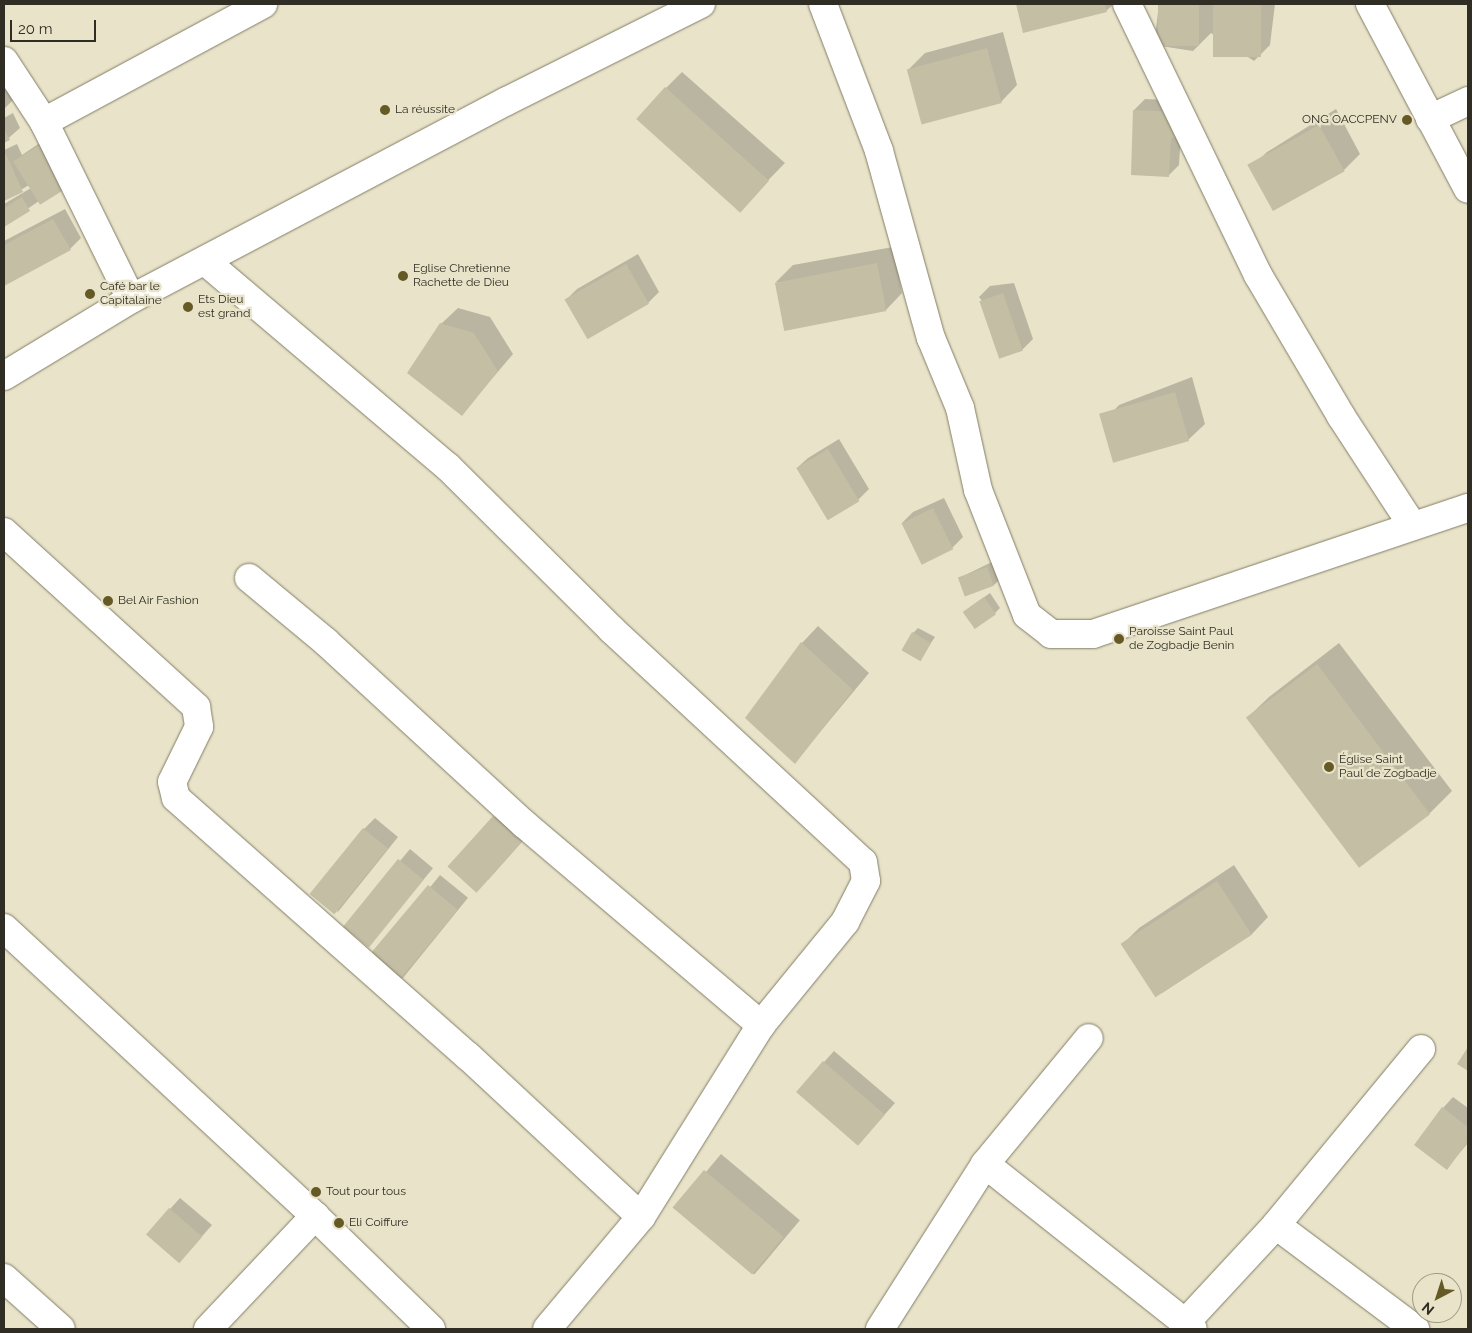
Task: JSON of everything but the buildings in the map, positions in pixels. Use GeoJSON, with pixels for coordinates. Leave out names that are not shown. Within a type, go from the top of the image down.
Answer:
{"type":"FeatureCollection","features":[{"type":"Feature","properties":{"kind":"street"},"geometry":{"type":"LineString","coordinates":[[44,122],[263,4]]}},
{"type":"Feature","properties":{"kind":"street"},"geometry":{"type":"LineString","coordinates":[[4,376],[131,299],[507,101],[701,4]]}},
{"type":"Feature","properties":{"kind":"street"},"geometry":{"type":"LineString","coordinates":[[823,4],[879,151],[931,338],[960,408],[978,490],[1028,615],[1051,634],[1093,634],[1412,525],[1468,508]]}},
{"type":"Feature","properties":{"kind":"street"},"geometry":{"type":"LineString","coordinates":[[1127,4],[1258,275],[1341,416],[1412,525]]}},
{"type":"Feature","properties":{"kind":"street"},"geometry":{"type":"LineString","coordinates":[[1370,4],[1468,189]]}},
{"type":"Feature","properties":{"kind":"street"},"geometry":{"type":"LineString","coordinates":[[4,61],[44,122],[131,299]]}},
{"type":"Feature","properties":{"kind":"street"},"geometry":{"type":"LineString","coordinates":[[1430,119],[1468,101]]}},
{"type":"Feature","properties":{"kind":"street"},"geometry":{"type":"LineString","coordinates":[[206,261],[448,467],[611,629],[863,862],[866,881],[858,902],[761,1025],[641,1217],[547,1329]]}},
{"type":"Feature","properties":{"kind":"street"},"geometry":{"type":"LineString","coordinates":[[4,532],[196,707],[199,727],[172,782],[176,798],[468,1056],[641,1217]]}},
{"type":"Feature","properties":{"kind":"street"},"geometry":{"type":"LineString","coordinates":[[249,578],[326,642],[524,824],[761,1025]]}},
{"type":"Feature","properties":{"kind":"street"},"geometry":{"type":"LineString","coordinates":[[4,928],[315,1216],[431,1329]]}},
{"type":"Feature","properties":{"kind":"street"},"geometry":{"type":"LineString","coordinates":[[880,1329],[985,1164],[1089,1038]]}},
{"type":"Feature","properties":{"kind":"street"},"geometry":{"type":"LineString","coordinates":[[985,1164],[1190,1326],[1276,1225],[1421,1048]]}},
{"type":"Feature","properties":{"kind":"street"},"geometry":{"type":"LineString","coordinates":[[208,1329],[315,1216]]}},
{"type":"Feature","properties":{"kind":"street"},"geometry":{"type":"LineString","coordinates":[[1276,1225],[1415,1329]]}},
{"type":"Feature","properties":{"kind":"street"},"geometry":{"type":"LineString","coordinates":[[4,1278],[61,1329]]}},
{"type":"Feature","properties":{"kind":"place","name":"La réussite"},"geometry":{"type":"Point","coordinates":[385,110]}},
{"type":"Feature","properties":{"kind":"place","name":"ONG OACCPENV"},"geometry":{"type":"Point","coordinates":[1407,120]}},
{"type":"Feature","properties":{"kind":"place","name":"Eglise Chretienne Rachette de Dieu"},"geometry":{"type":"Point","coordinates":[403,276]}},
{"type":"Feature","properties":{"kind":"place","name":"Café bar le Capitalaine"},"geometry":{"type":"Point","coordinates":[90,294]}},
{"type":"Feature","properties":{"kind":"place","name":"Ets Dieu est grand"},"geometry":{"type":"Point","coordinates":[188,307]}},
{"type":"Feature","properties":{"kind":"place","name":"Bel Air Fashion"},"geometry":{"type":"Point","coordinates":[108,601]}},
{"type":"Feature","properties":{"kind":"place","name":"Paroisse Saint Paul de Zogbadje Benin"},"geometry":{"type":"Point","coordinates":[1119,639]}},
{"type":"Feature","properties":{"kind":"place","name":"Église Saint Paul de Zogbadje"},"geometry":{"type":"Point","coordinates":[1329,767]}},
{"type":"Feature","properties":{"kind":"place","name":"Tout pour tous"},"geometry":{"type":"Point","coordinates":[316,1192]}},
{"type":"Feature","properties":{"kind":"place","name":"Eli Coiffure"},"geometry":{"type":"Point","coordinates":[339,1223]}}]}
